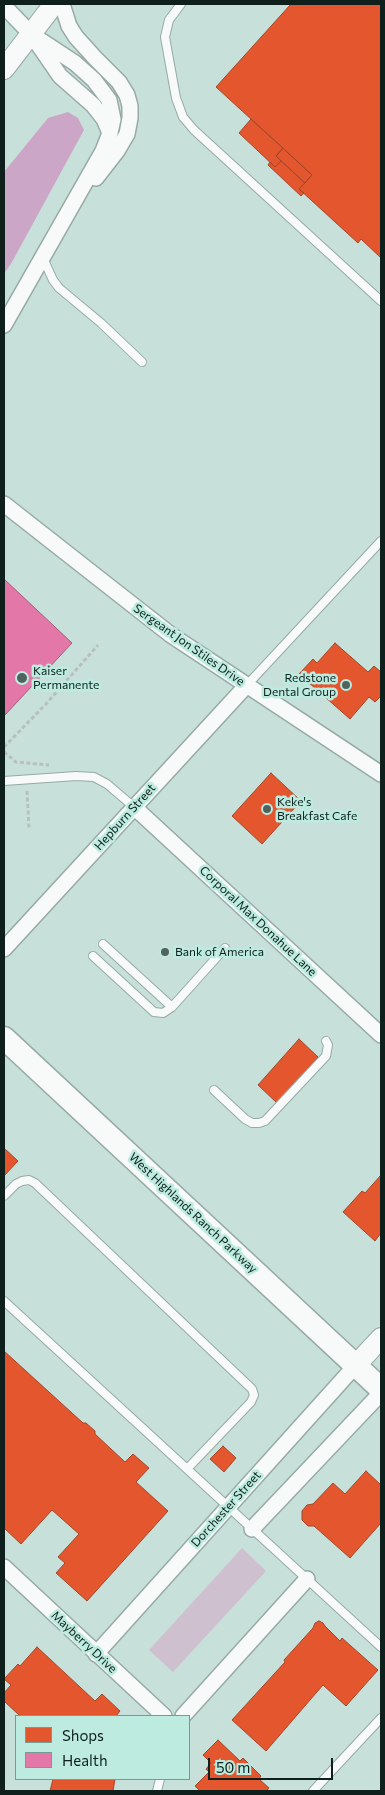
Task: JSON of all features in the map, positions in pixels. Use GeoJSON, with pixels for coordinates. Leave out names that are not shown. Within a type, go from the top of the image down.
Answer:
{"type":"FeatureCollection","features":[{"type":"Feature","properties":{"kind":"main road"},"geometry":{"type":"LineString","coordinates":[[4,69],[54,4]]}},
{"type":"Feature","properties":{"kind":"main road","name":"West Highlands Ranch Parkway"},"geometry":{"type":"LineString","coordinates":[[4,1038],[381,1389]]}},
{"type":"Feature","properties":{"kind":"main road"},"geometry":{"type":"LineString","coordinates":[[356,1365],[381,1338]]}},
{"type":"Feature","properties":{"kind":"street"},"geometry":{"type":"LineString","coordinates":[[62,4],[69,26],[76,37],[119,82],[127,95],[130,106],[129,126],[122,143],[67,215]]}},
{"type":"Feature","properties":{"kind":"street"},"geometry":{"type":"LineString","coordinates":[[4,6],[31,34],[75,63],[94,80],[102,89],[111,108],[113,119],[110,133],[100,157],[4,325]]}},
{"type":"Feature","properties":{"kind":"street","name":"Sergeant Jon Stiles Drive"},"geometry":{"type":"LineString","coordinates":[[4,504],[156,624],[381,774]]}},
{"type":"Feature","properties":{"kind":"street","name":"Hepburn Street"},"geometry":{"type":"LineString","coordinates":[[4,949],[247,685]]}},
{"type":"Feature","properties":{"kind":"street","name":"Corporal Max Donahue Lane"},"geometry":{"type":"LineString","coordinates":[[134,807],[381,1035]]}},
{"type":"Feature","properties":{"kind":"street","name":"Dorchester Street"},"geometry":{"type":"LineString","coordinates":[[96,1654],[356,1365]]}},
{"type":"Feature","properties":{"kind":"street"},"geometry":{"type":"LineString","coordinates":[[252,1529],[381,1393]]}},
{"type":"Feature","properties":{"kind":"street","name":"Mayberry Drive"},"geometry":{"type":"LineString","coordinates":[[4,1568],[163,1715]]}},
{"type":"Feature","properties":{"kind":"street"},"geometry":{"type":"LineString","coordinates":[[184,1715],[307,1579]]}},
{"type":"Feature","properties":{"kind":"lane"},"geometry":{"type":"LineString","coordinates":[[181,4],[169,20],[165,37],[176,98],[183,117],[194,130],[381,301]]}},
{"type":"Feature","properties":{"kind":"lane"},"geometry":{"type":"LineString","coordinates":[[42,257],[56,285],[142,362]]}},
{"type":"Feature","properties":{"kind":"lane"},"geometry":{"type":"LineString","coordinates":[[247,685],[381,541]]}},
{"type":"Feature","properties":{"kind":"lane"},"geometry":{"type":"LineString","coordinates":[[4,781],[76,776],[94,777],[111,787],[134,807]]}},
{"type":"Feature","properties":{"kind":"lane"},"geometry":{"type":"LineString","coordinates":[[103,944],[172,1007]]}},
{"type":"Feature","properties":{"kind":"lane"},"geometry":{"type":"LineString","coordinates":[[93,956],[154,1012],[163,1014],[172,1007],[225,948]]}},
{"type":"Feature","properties":{"kind":"lane"},"geometry":{"type":"LineString","coordinates":[[214,1090],[245,1119],[252,1123],[265,1121],[326,1056],[328,1045],[326,1041]]}},
{"type":"Feature","properties":{"kind":"lane"},"geometry":{"type":"LineString","coordinates":[[4,1196],[16,1184],[22,1181],[29,1180],[35,1183],[252,1389],[254,1395],[251,1402],[187,1468]]}},
{"type":"Feature","properties":{"kind":"lane"},"geometry":{"type":"LineString","coordinates":[[4,1301],[381,1646]]}},
{"type":"Feature","properties":{"kind":"lane"},"geometry":{"type":"LineString","coordinates":[[313,1791],[381,1718]]}},
{"type":"Feature","properties":{"kind":"path"},"geometry":{"type":"LineString","coordinates":[[4,747],[46,704],[98,645]]}},
{"type":"Feature","properties":{"kind":"path"},"geometry":{"type":"LineString","coordinates":[[24,763],[29,829]]}},
{"type":"Feature","properties":{"kind":"shaded area"},"geometry":{"type":"Polygon","coordinates":[[[68,112],[78,118],[84,130],[4,274],[4,172],[48,118],[68,112]]]}},
{"type":"Feature","properties":{"kind":"shaded area"},"geometry":{"type":"Polygon","coordinates":[[[242,1548],[266,1571],[173,1672],[149,1650],[242,1548]]]}},
{"type":"Feature","properties":{"kind":"building: Shops"},"geometry":{"type":"Polygon","coordinates":[[[291,4],[381,4],[381,258],[361,239],[358,243],[299,189],[312,175],[216,87],[291,4]]]}},
{"type":"Feature","properties":{"kind":"building: Shops"},"geometry":{"type":"Polygon","coordinates":[[[251,119],[283,148],[276,156],[281,161],[275,167],[239,133],[251,119]]]}},
{"type":"Feature","properties":{"kind":"building: Shops"},"geometry":{"type":"Polygon","coordinates":[[[283,148],[312,175],[305,183],[276,156],[283,148]]]}},
{"type":"Feature","properties":{"kind":"building: Shops"},"geometry":{"type":"Polygon","coordinates":[[[281,161],[305,183],[299,189],[304,193],[301,196],[268,165],[270,162],[275,167],[281,161]]]}},
{"type":"Feature","properties":{"kind":"building: Shops","name":"Redstone Dental Group"},"geometry":{"type":"Polygon","coordinates":[[[335,643],[368,672],[374,666],[381,672],[381,696],[375,702],[369,697],[350,719],[299,674],[313,659],[317,663],[335,643]]]}},
{"type":"Feature","properties":{"kind":"building: Shops","name":"Keke's Breakfast Cafe"},"geometry":{"type":"Polygon","coordinates":[[[271,773],[301,801],[262,844],[232,816],[271,773]]]}},
{"type":"Feature","properties":{"kind":"building: Shops"},"geometry":{"type":"Polygon","coordinates":[[[299,1039],[318,1057],[277,1103],[258,1085],[299,1039]]]}},
{"type":"Feature","properties":{"kind":"building: Shops"},"geometry":{"type":"Polygon","coordinates":[[[4,1148],[18,1161],[4,1176],[4,1148]]]}},
{"type":"Feature","properties":{"kind":"building: Shops"},"geometry":{"type":"Polygon","coordinates":[[[381,1175],[381,1233],[375,1241],[343,1212],[362,1191],[365,1193],[381,1175]]]}},
{"type":"Feature","properties":{"kind":"building: Shops"},"geometry":{"type":"Polygon","coordinates":[[[4,1351],[83,1423],[86,1423],[95,1431],[95,1434],[125,1462],[133,1454],[149,1468],[136,1482],[168,1511],[87,1601],[56,1573],[65,1563],[58,1557],[79,1534],[52,1510],[21,1544],[4,1528],[4,1351]]]}},
{"type":"Feature","properties":{"kind":"building: Shops"},"geometry":{"type":"Polygon","coordinates":[[[223,1446],[236,1458],[224,1472],[210,1459],[223,1446]]]}},
{"type":"Feature","properties":{"kind":"building: Shops"},"geometry":{"type":"Polygon","coordinates":[[[366,1471],[381,1485],[381,1523],[350,1558],[314,1526],[308,1526],[302,1520],[302,1511],[307,1505],[313,1504],[333,1483],[345,1494],[366,1471]]]}},
{"type":"Feature","properties":{"kind":"building: Shops"},"geometry":{"type":"Polygon","coordinates":[[[319,1621],[340,1641],[342,1638],[378,1670],[346,1706],[323,1685],[266,1751],[232,1720],[285,1662],[284,1660],[313,1628],[315,1623],[319,1621]]]}},
{"type":"Feature","properties":{"kind":"building: Shops"},"geometry":{"type":"Polygon","coordinates":[[[37,1647],[95,1701],[102,1694],[120,1711],[117,1715],[19,1715],[4,1701],[4,1693],[11,1685],[4,1679],[18,1664],[20,1666],[37,1647]]]}},
{"type":"Feature","properties":{"kind":"building: Shops"},"geometry":{"type":"Polygon","coordinates":[[[218,1740],[240,1761],[243,1758],[261,1776],[259,1779],[269,1788],[266,1791],[200,1791],[195,1786],[209,1772],[206,1769],[211,1763],[203,1755],[218,1740]]]}},
{"type":"Feature","properties":{"kind":"building: Shops"},"geometry":{"type":"Polygon","coordinates":[[[53,1780],[115,1780],[113,1791],[50,1791],[53,1780]]]}},
{"type":"Feature","properties":{"kind":"building: Health","name":"Kaiser Permanente"},"geometry":{"type":"Polygon","coordinates":[[[4,579],[72,643],[5,715],[4,713],[4,579]]]}},
{"type":"Feature","properties":{"kind":"place","name":"Kaiser Permanente"},"geometry":{"type":"Point","coordinates":[22,678]}},
{"type":"Feature","properties":{"kind":"place","name":"Redstone Dental Group"},"geometry":{"type":"Point","coordinates":[346,685]}},
{"type":"Feature","properties":{"kind":"place","name":"Keke's Breakfast Cafe"},"geometry":{"type":"Point","coordinates":[267,809]}},
{"type":"Feature","properties":{"kind":"place","name":"Bank of America"},"geometry":{"type":"Point","coordinates":[165,952]}}]}
